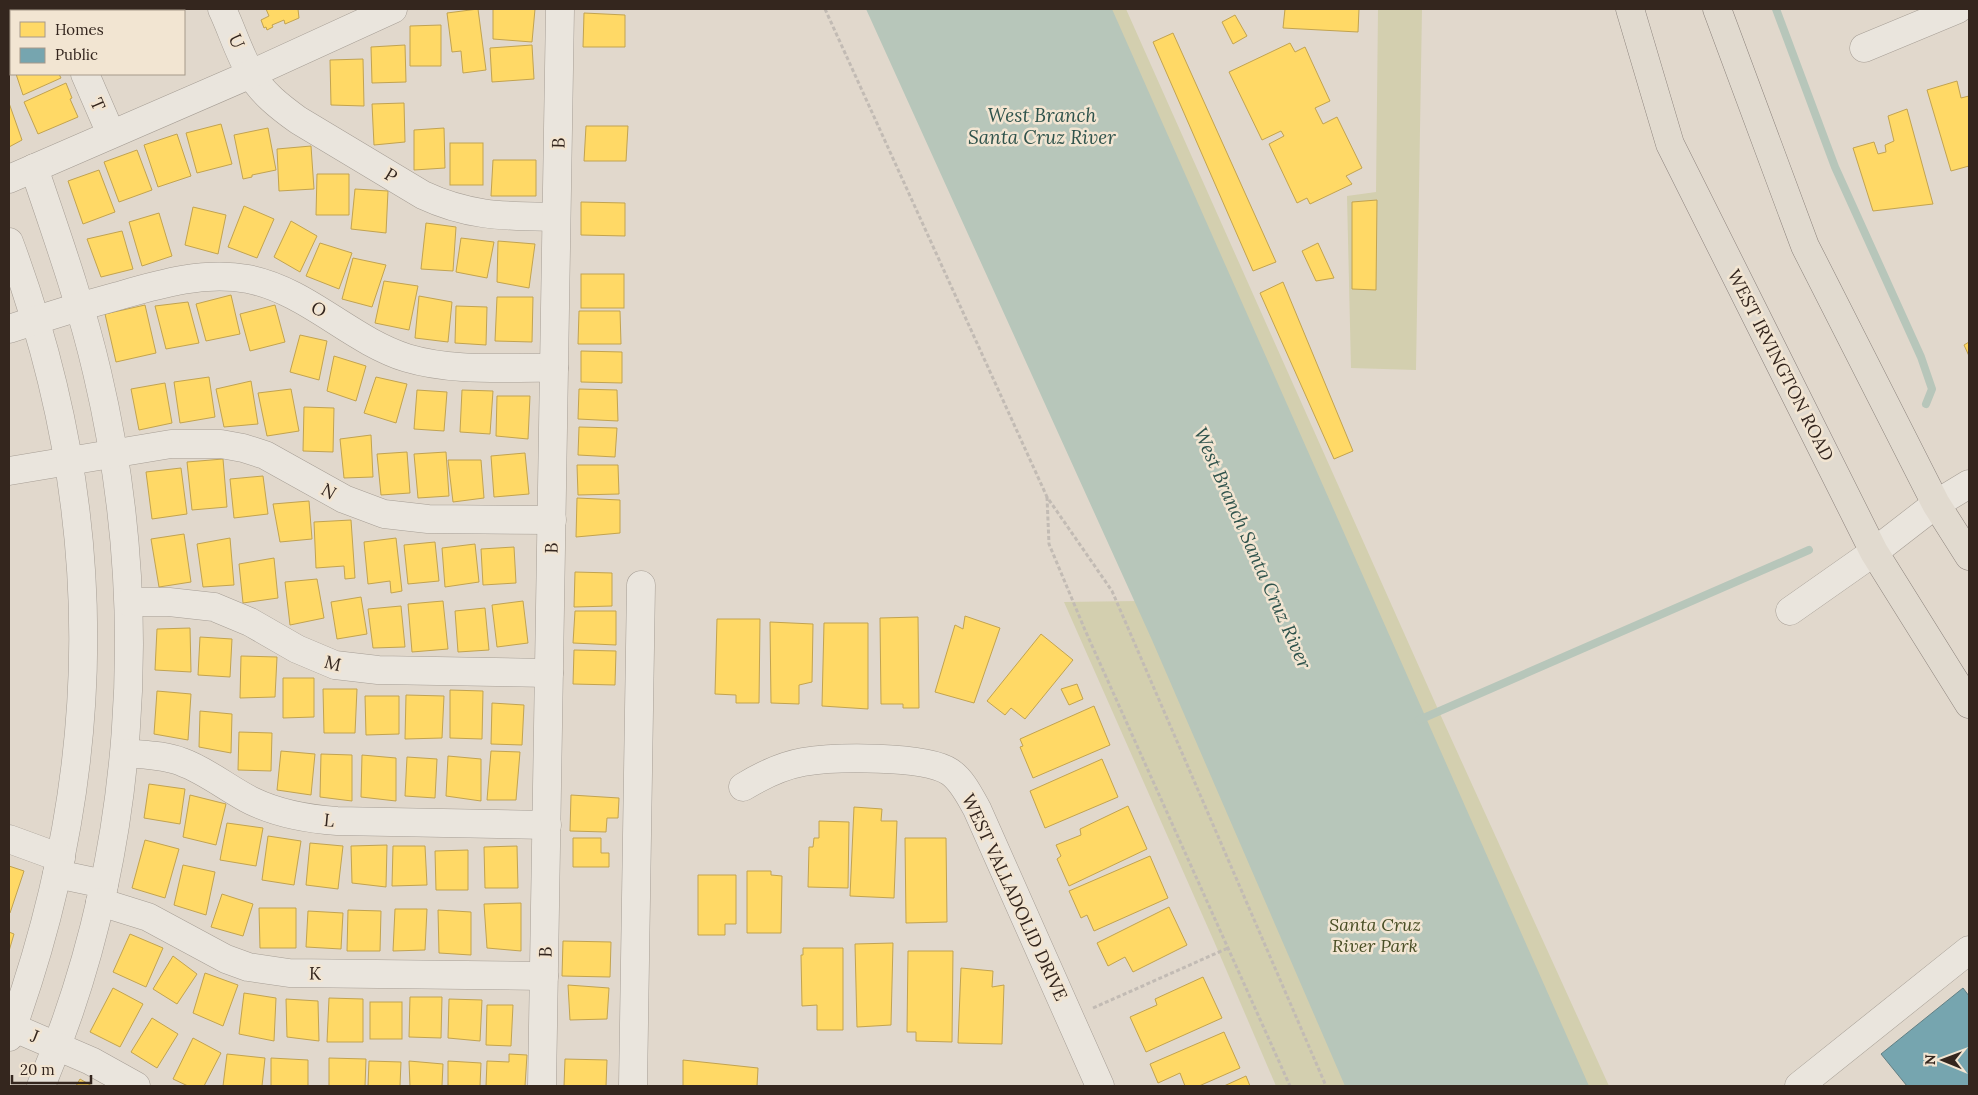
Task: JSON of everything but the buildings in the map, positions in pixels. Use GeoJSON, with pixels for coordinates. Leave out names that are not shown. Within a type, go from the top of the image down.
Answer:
{"type":"FeatureCollection","features":[{"type":"Feature","properties":{"kind":"main road","name":"WEST IRVINGTON ROAD"},"geometry":{"type":"LineString","coordinates":[[1630,9],[1670,144],[1874,552],[1969,704]]}},
{"type":"Feature","properties":{"kind":"main road"},"geometry":{"type":"LineString","coordinates":[[1717,9],[1805,246],[1936,504],[1969,556]]}},
{"type":"Feature","properties":{"kind":"street","name":"U"},"geometry":{"type":"LineString","coordinates":[[222,9],[251,74]]}},
{"type":"Feature","properties":{"kind":"street"},"geometry":{"type":"LineString","coordinates":[[9,179],[251,74],[391,9]]}},
{"type":"Feature","properties":{"kind":"street","name":"B"},"geometry":{"type":"LineString","coordinates":[[542,1086],[560,9]]}},
{"type":"Feature","properties":{"kind":"street"},"geometry":{"type":"LineString","coordinates":[[1864,48],[1958,9]]}},
{"type":"Feature","properties":{"kind":"street","name":"P"},"geometry":{"type":"LineString","coordinates":[[251,74],[274,101],[298,120],[435,201],[480,214],[556,217]]}},
{"type":"Feature","properties":{"kind":"street","name":"T"},"geometry":{"type":"LineString","coordinates":[[85,75],[111,134]]}},
{"type":"Feature","properties":{"kind":"street"},"geometry":{"type":"LineString","coordinates":[[34,168],[80,306],[97,371],[113,453],[123,528],[129,602],[130,673],[126,753],[102,893],[84,964],[41,1086]]}},
{"type":"Feature","properties":{"kind":"street"},"geometry":{"type":"LineString","coordinates":[[9,242],[35,320],[52,384],[68,461],[81,561],[83,661],[77,760],[59,866],[42,934],[12,1019]]}},
{"type":"Feature","properties":{"kind":"street","name":"O"},"geometry":{"type":"LineString","coordinates":[[9,330],[80,306],[167,282],[228,277],[248,279],[286,292],[370,340],[406,357],[456,367],[554,368]]}},
{"type":"Feature","properties":{"kind":"street","name":"N"},"geometry":{"type":"LineString","coordinates":[[9,471],[171,444],[221,444],[265,455],[344,499],[384,514],[428,519],[552,520]]}},
{"type":"Feature","properties":{"kind":"street"},"geometry":{"type":"LineString","coordinates":[[1790,611],[1874,552],[1936,504],[1969,484]]}},
{"type":"Feature","properties":{"kind":"street"},"geometry":{"type":"LineString","coordinates":[[633,1086],[641,585]]}},
{"type":"Feature","properties":{"kind":"street","name":"M"},"geometry":{"type":"LineString","coordinates":[[129,602],[169,602],[214,607],[232,614],[316,658],[342,666],[378,670],[549,672]]}},
{"type":"Feature","properties":{"kind":"street","name":"L"},"geometry":{"type":"LineString","coordinates":[[126,753],[165,757],[182,762],[197,768],[251,800],[303,818],[337,821],[547,825]]}},
{"type":"Feature","properties":{"kind":"street","name":"WEST VALLADOLID DRIVE"},"geometry":{"type":"LineString","coordinates":[[742,787],[780,768],[802,762],[826,759],[908,760],[931,764],[955,764],[977,809],[1100,1086]]}},
{"type":"Feature","properties":{"kind":"street"},"geometry":{"type":"LineString","coordinates":[[9,839],[59,866]]}},
{"type":"Feature","properties":{"kind":"street","name":"K"},"geometry":{"type":"LineString","coordinates":[[59,866],[102,893],[226,960],[248,967],[289,973],[544,976]]}},
{"type":"Feature","properties":{"kind":"street"},"geometry":{"type":"LineString","coordinates":[[1799,1086],[1969,950]]}},
{"type":"Feature","properties":{"kind":"street","name":"J"},"geometry":{"type":"LineString","coordinates":[[12,1019],[136,1086]]}},
{"type":"Feature","properties":{"kind":"path"},"geometry":{"type":"LineString","coordinates":[[825,9],[1048,497],[1112,591],[1326,1086]]}},
{"type":"Feature","properties":{"kind":"path"},"geometry":{"type":"LineString","coordinates":[[1048,497],[1049,544],[1085,630],[1290,1086]]}},
{"type":"Feature","properties":{"kind":"path"},"geometry":{"type":"LineString","coordinates":[[1070,1018],[1228,948]]}},
{"type":"Feature","properties":{"kind":"green space","name":"West Branch Santa Cruz River"},"geometry":{"type":"Polygon","coordinates":[[[868,9],[1126,9],[1445,725],[1609,1086],[1276,1086],[1064,602],[1138,601],[868,9]]]}},
{"type":"Feature","properties":{"kind":"green space"},"geometry":{"type":"Polygon","coordinates":[[[1378,9],[1422,9],[1416,370],[1351,368],[1347,196],[1376,192],[1378,9]]]}},
{"type":"Feature","properties":{"kind":"water","name":"West Branch Santa Cruz River"},"geometry":{"type":"Polygon","coordinates":[[[866,9],[1112,9],[1589,1086],[1345,1086],[1152,640],[866,9]]]}},
{"type":"Feature","properties":{"kind":"waterway"},"geometry":{"type":"LineString","coordinates":[[1776,9],[1835,167],[1921,357],[1932,389],[1926,404]]}},
{"type":"Feature","properties":{"kind":"waterway"},"geometry":{"type":"LineString","coordinates":[[1419,720],[1809,550]]}},
{"type":"Feature","properties":{"kind":"park label","name":"Santa Cruz River Park"},"geometry":{"type":"Point","coordinates":[1375,934]}}]}
